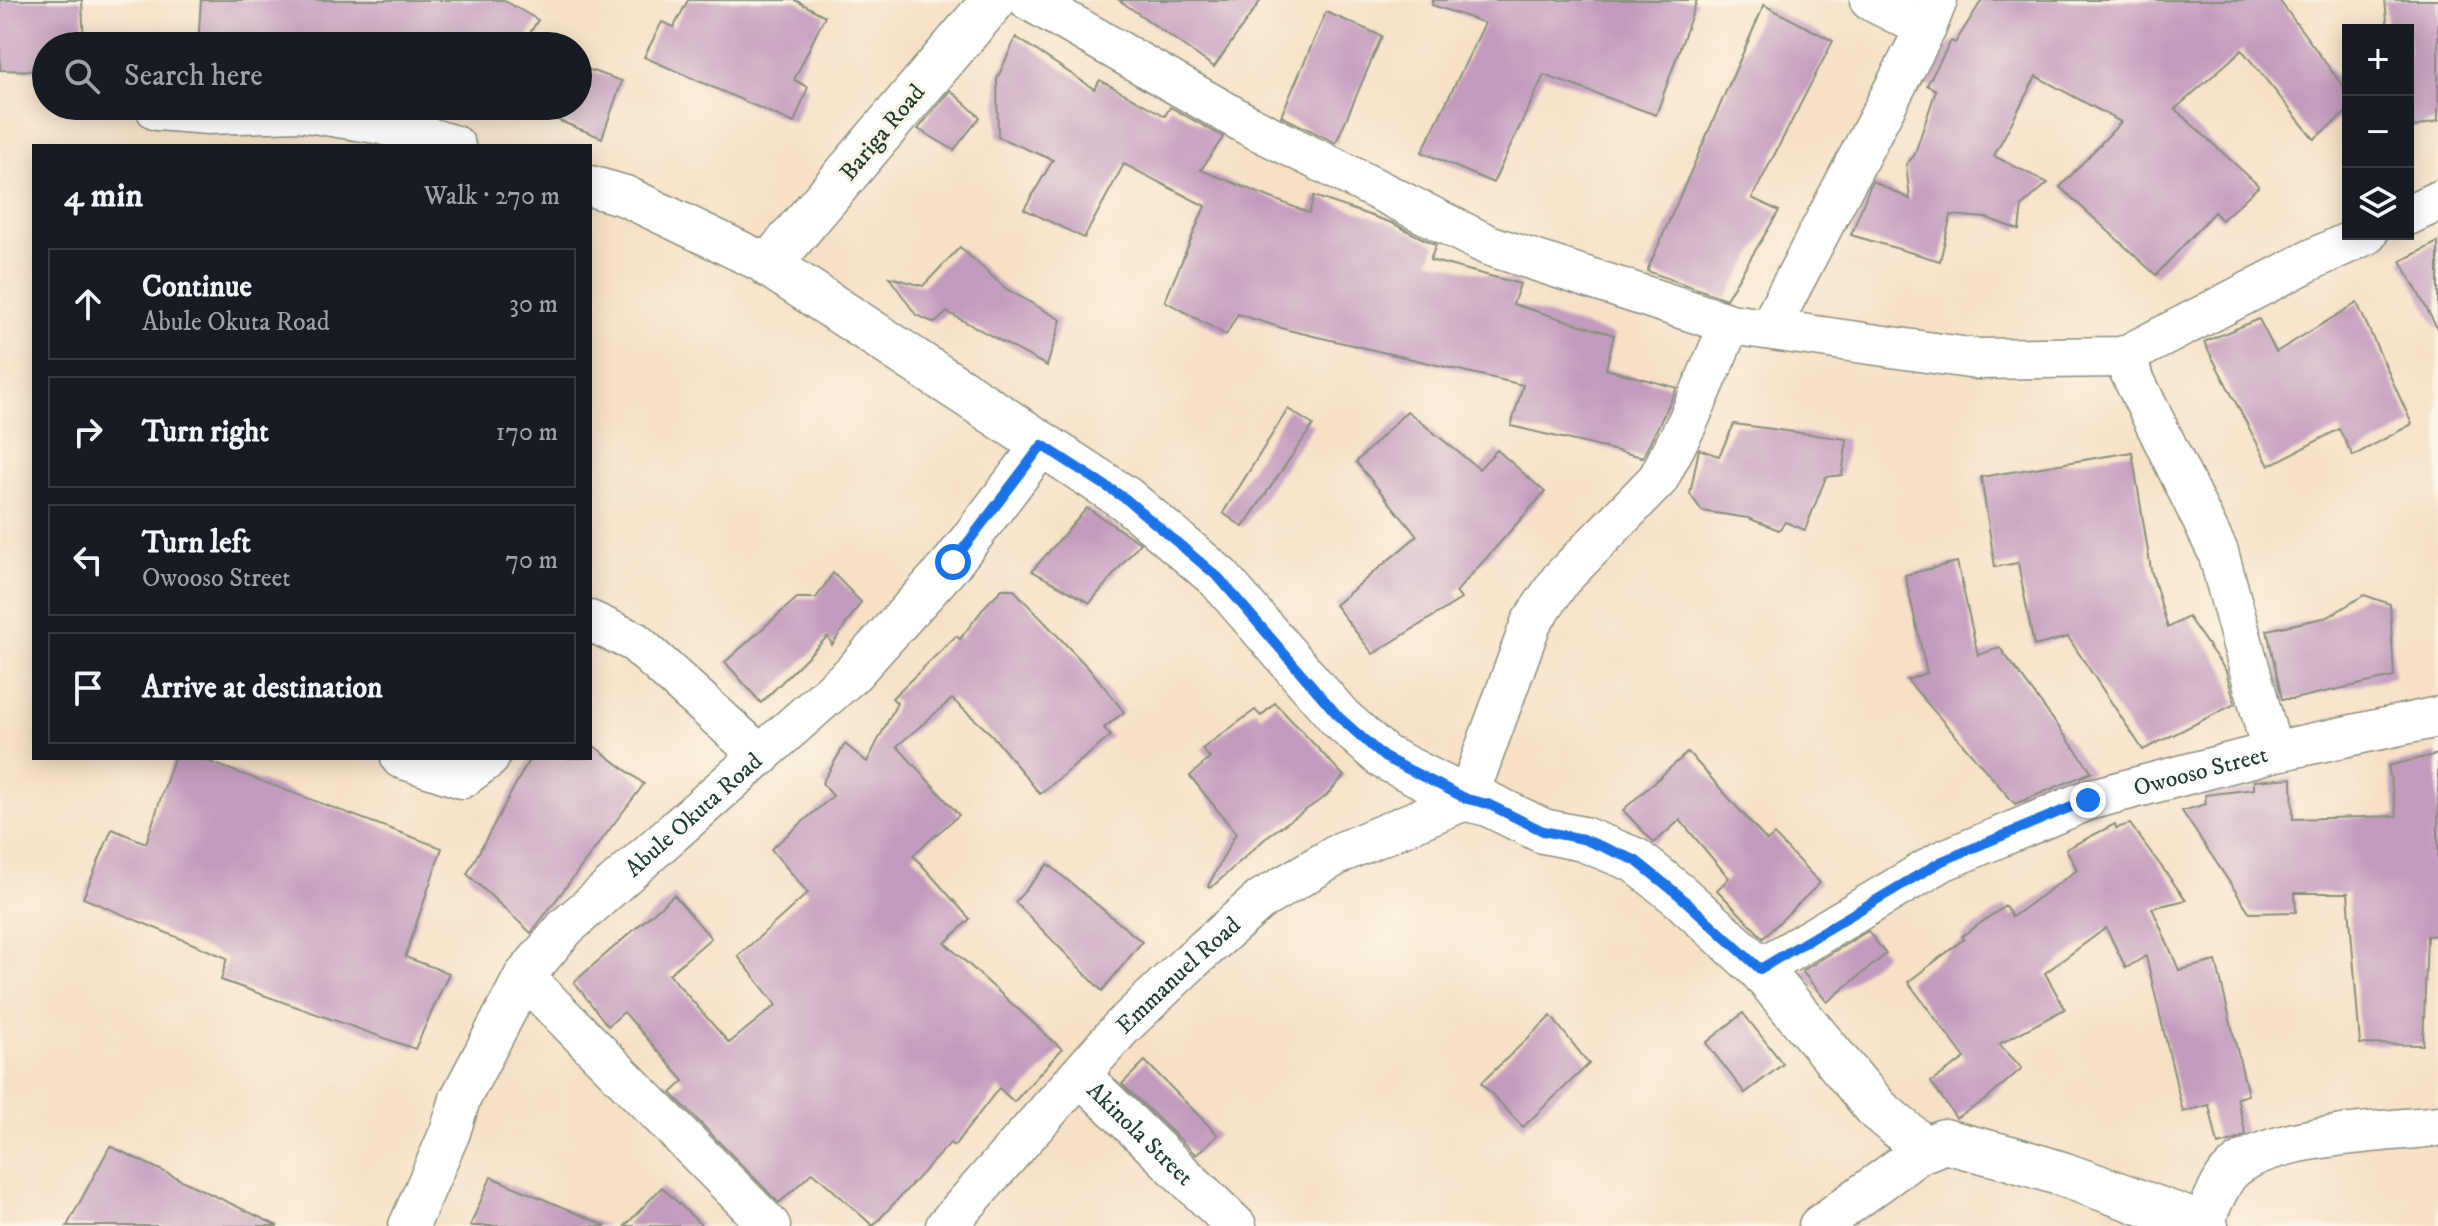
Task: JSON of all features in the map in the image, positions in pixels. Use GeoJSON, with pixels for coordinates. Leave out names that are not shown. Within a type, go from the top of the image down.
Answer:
{"type":"FeatureCollection","features":[{"type":"Feature","properties":{"kind":"street","name":"Bariga Road"},"geometry":{"type":"LineString","coordinates":[[769,265],[994,0]]}},
{"type":"Feature","properties":{"kind":"street"},"geometry":{"type":"LineString","coordinates":[[1029,0],[1248,125],[1488,245],[1730,324],[1976,359],[2123,357],[2354,240]]}},
{"type":"Feature","properties":{"kind":"street"},"geometry":{"type":"LineString","coordinates":[[1769,329],[1931,14],[1870,0]]}},
{"type":"Feature","properties":{"kind":"street"},"geometry":{"type":"LineString","coordinates":[[248,120],[301,128],[382,124],[448,144]]}},
{"type":"Feature","properties":{"kind":"street"},"geometry":{"type":"LineString","coordinates":[[592,187],[625,196],[769,265],[1126,499],[1219,578],[1340,718],[1384,757],[1467,799],[1488,804],[1543,831],[1583,839],[1635,860],[1680,896],[1760,969],[1878,1110],[1925,1149]]}},
{"type":"Feature","properties":{"kind":"street"},"geometry":{"type":"LineString","coordinates":[[2414,212],[2438,201]]}},
{"type":"Feature","properties":{"kind":"street"},"geometry":{"type":"LineString","coordinates":[[1467,799],[1531,623],[1561,579],[1658,479],[1688,421],[1730,324]]}},
{"type":"Feature","properties":{"kind":"street"},"geometry":{"type":"LineString","coordinates":[[2123,357],[2218,552],[2272,752]]}},
{"type":"Feature","properties":{"kind":"street","name":"Abule Okuta Road"},"geometry":{"type":"LineString","coordinates":[[409,1226],[450,1132],[460,1099],[524,977],[565,928],[852,674],[953,562],[1042,445]]}},
{"type":"Feature","properties":{"kind":"street"},"geometry":{"type":"LineString","coordinates":[[592,622],[635,642],[761,756]]}},
{"type":"Feature","properties":{"kind":"street","name":"Owooso Street"},"geometry":{"type":"LineString","coordinates":[[1760,969],[1942,861],[2088,800],[2272,752],[2438,717]]}},
{"type":"Feature","properties":{"kind":"street"},"geometry":{"type":"LineString","coordinates":[[407,760],[462,778],[486,760]]}},
{"type":"Feature","properties":{"kind":"street","name":"Emmanuel Road"},"geometry":{"type":"LineString","coordinates":[[946,1226],[1121,1028],[1262,899],[1342,852],[1467,799]]}},
{"type":"Feature","properties":{"kind":"street"},"geometry":{"type":"LineString","coordinates":[[524,977],[770,1226]]}},
{"type":"Feature","properties":{"kind":"street","name":"Akinola Street"},"geometry":{"type":"LineString","coordinates":[[1080,1075],[1236,1226]]}},
{"type":"Feature","properties":{"kind":"street"},"geometry":{"type":"LineString","coordinates":[[1819,1226],[1925,1149],[1944,1141],[2062,1174],[2204,1225],[2229,1174],[2257,1154],[2287,1143],[2438,1126]]}},
{"type":"Feature","properties":{"kind":"building"},"geometry":{"type":"Polygon","coordinates":[[[0,0],[82,0],[83,32],[32,32],[32,71],[0,70],[0,0]]]}},
{"type":"Feature","properties":{"kind":"building"},"geometry":{"type":"Polygon","coordinates":[[[201,0],[503,0],[538,20],[531,32],[199,32],[201,0]]]}},
{"type":"Feature","properties":{"kind":"building"},"geometry":{"type":"Polygon","coordinates":[[[688,0],[795,0],[825,16],[794,80],[808,87],[794,123],[644,57],[662,22],[674,27],[688,0]]]}},
{"type":"Feature","properties":{"kind":"building"},"geometry":{"type":"Polygon","coordinates":[[[1119,0],[1261,0],[1214,67],[1119,0]]]}},
{"type":"Feature","properties":{"kind":"building"},"geometry":{"type":"Polygon","coordinates":[[[1433,0],[1697,0],[1656,115],[1544,75],[1493,183],[1422,152],[1485,23],[1432,5],[1433,0]]]}},
{"type":"Feature","properties":{"kind":"building"},"geometry":{"type":"Polygon","coordinates":[[[1982,0],[2279,0],[2342,85],[2342,116],[2314,139],[2242,50],[2175,109],[2259,186],[2222,220],[2214,212],[2156,275],[2060,187],[2121,122],[2036,76],[1994,156],[2048,183],[2022,206],[2019,230],[1987,218],[1951,215],[1940,261],[1851,235],[1872,181],[1910,199],[1906,164],[1914,156],[1936,90],[1927,85],[1951,41],[1955,43],[1982,0]]]}},
{"type":"Feature","properties":{"kind":"building"},"geometry":{"type":"Polygon","coordinates":[[[2385,0],[2438,0],[2438,121],[2414,127],[2414,24],[2387,24],[2385,0]]]}},
{"type":"Feature","properties":{"kind":"building"},"geometry":{"type":"Polygon","coordinates":[[[1764,5],[1833,41],[1752,198],[1779,211],[1726,299],[1647,271],[1764,5]]]}},
{"type":"Feature","properties":{"kind":"building"},"geometry":{"type":"Polygon","coordinates":[[[1326,12],[1382,36],[1336,143],[1281,116],[1326,12]]]}},
{"type":"Feature","properties":{"kind":"building"},"geometry":{"type":"Polygon","coordinates":[[[1016,37],[1094,89],[1100,80],[1165,116],[1170,107],[1223,137],[1201,170],[1309,213],[1314,196],[1392,223],[1436,245],[1430,260],[1520,284],[1513,304],[1614,335],[1606,369],[1677,388],[1643,457],[1511,426],[1523,385],[1288,330],[1238,314],[1226,335],[1165,301],[1205,206],[1124,164],[1084,238],[1024,209],[1053,160],[998,137],[997,79],[1016,37]]]}},
{"type":"Feature","properties":{"kind":"building"},"geometry":{"type":"Polygon","coordinates":[[[592,71],[622,81],[602,138],[557,120],[592,120],[592,71]]]}},
{"type":"Feature","properties":{"kind":"building"},"geometry":{"type":"Polygon","coordinates":[[[950,90],[980,117],[954,150],[918,129],[950,90]]]}},
{"type":"Feature","properties":{"kind":"building"},"geometry":{"type":"Polygon","coordinates":[[[2438,242],[2438,330],[2401,261],[2438,242]]]}},
{"type":"Feature","properties":{"kind":"building"},"geometry":{"type":"Polygon","coordinates":[[[960,247],[1005,288],[1061,320],[1047,366],[947,312],[935,323],[916,315],[889,277],[923,286],[960,247]]]}},
{"type":"Feature","properties":{"kind":"building"},"geometry":{"type":"Polygon","coordinates":[[[2357,303],[2412,424],[2353,456],[2339,429],[2269,466],[2204,342],[2259,319],[2276,352],[2357,303]]]}},
{"type":"Feature","properties":{"kind":"building"},"geometry":{"type":"Polygon","coordinates":[[[1288,409],[1313,425],[1243,527],[1223,513],[1288,409]]]}},
{"type":"Feature","properties":{"kind":"building"},"geometry":{"type":"Polygon","coordinates":[[[1407,411],[1479,469],[1497,450],[1545,492],[1456,592],[1461,599],[1373,654],[1335,605],[1417,536],[1356,462],[1407,411]]]}},
{"type":"Feature","properties":{"kind":"building"},"geometry":{"type":"Polygon","coordinates":[[[1734,424],[1847,439],[1842,475],[1826,477],[1805,530],[1785,522],[1779,530],[1748,518],[1702,511],[1690,494],[1699,449],[1719,456],[1734,424]]]}},
{"type":"Feature","properties":{"kind":"building"},"geometry":{"type":"Polygon","coordinates":[[[2132,452],[2151,570],[2168,628],[2188,617],[2226,671],[2235,704],[2143,750],[2068,637],[2034,646],[2018,563],[1995,567],[1981,477],[2132,452]]]}},
{"type":"Feature","properties":{"kind":"building"},"geometry":{"type":"Polygon","coordinates":[[[1087,508],[1140,543],[1090,603],[1032,571],[1087,508]]]}},
{"type":"Feature","properties":{"kind":"building"},"geometry":{"type":"Polygon","coordinates":[[[1957,562],[1978,655],[2000,648],[2092,772],[2015,804],[1907,680],[1927,673],[1905,575],[1957,562]]]}},
{"type":"Feature","properties":{"kind":"building"},"geometry":{"type":"Polygon","coordinates":[[[833,573],[861,602],[832,645],[828,636],[761,703],[725,662],[797,598],[816,598],[833,573]]]}},
{"type":"Feature","properties":{"kind":"building"},"geometry":{"type":"Polygon","coordinates":[[[1002,589],[1013,589],[1094,674],[1124,712],[1104,728],[1111,736],[1040,794],[991,734],[952,699],[897,746],[959,815],[913,855],[970,919],[945,943],[1062,1049],[1014,1102],[999,1088],[954,1146],[950,1143],[873,1226],[813,1172],[779,1203],[671,1093],[684,1081],[624,1012],[608,1026],[574,982],[674,895],[711,938],[669,974],[729,1043],[776,1005],[738,956],[808,893],[771,849],[833,796],[822,783],[845,744],[867,762],[897,703],[892,698],[956,636],[960,639],[1002,589]]]}},
{"type":"Feature","properties":{"kind":"building"},"geometry":{"type":"Polygon","coordinates":[[[2364,595],[2390,604],[2394,677],[2282,699],[2267,630],[2328,617],[2364,595]]]}},
{"type":"Feature","properties":{"kind":"building"},"geometry":{"type":"Polygon","coordinates":[[[1275,703],[1344,776],[1326,796],[1269,835],[1211,888],[1208,886],[1236,833],[1190,776],[1210,758],[1202,749],[1255,710],[1261,716],[1275,703]]]}},
{"type":"Feature","properties":{"kind":"building"},"geometry":{"type":"Polygon","coordinates":[[[592,745],[644,784],[531,933],[467,874],[529,760],[592,760],[592,745]]]}},
{"type":"Feature","properties":{"kind":"building"},"geometry":{"type":"Polygon","coordinates":[[[1688,752],[1767,841],[1774,835],[1820,883],[1763,938],[1717,890],[1729,878],[1680,820],[1654,843],[1623,810],[1688,752]]]}},
{"type":"Feature","properties":{"kind":"building"},"geometry":{"type":"Polygon","coordinates":[[[2438,754],[2438,935],[2427,936],[2423,1045],[2360,1044],[2348,893],[2295,893],[2296,912],[2250,913],[2182,811],[2206,804],[2205,795],[2254,789],[2254,781],[2292,778],[2293,819],[2397,816],[2388,766],[2438,754]]]}},
{"type":"Feature","properties":{"kind":"building"},"geometry":{"type":"Polygon","coordinates":[[[173,760],[204,760],[442,848],[405,957],[449,973],[415,1049],[221,980],[227,958],[83,898],[112,829],[146,843],[173,760]]]}},
{"type":"Feature","properties":{"kind":"building"},"geometry":{"type":"Polygon","coordinates":[[[2115,824],[2116,828],[2130,824],[2186,900],[2152,908],[2179,970],[2216,961],[2248,1095],[2237,1098],[2246,1135],[2233,1141],[2218,1145],[2209,1105],[2183,1112],[2146,956],[2126,968],[2106,928],[2045,973],[2065,1009],[1999,1044],[2022,1068],[1987,1099],[1956,1118],[1931,1082],[1965,1058],[1908,982],[1964,939],[1962,936],[2005,906],[2012,917],[2077,870],[2066,849],[2115,824]]]}},
{"type":"Feature","properties":{"kind":"building"},"geometry":{"type":"Polygon","coordinates":[[[1048,864],[1142,942],[1102,991],[1015,902],[1048,864]]]}},
{"type":"Feature","properties":{"kind":"building"},"geometry":{"type":"Polygon","coordinates":[[[1868,931],[1886,954],[1827,1002],[1802,971],[1868,931]]]}},
{"type":"Feature","properties":{"kind":"building"},"geometry":{"type":"Polygon","coordinates":[[[1743,1013],[1783,1064],[1745,1093],[1706,1043],[1743,1013]]]}},
{"type":"Feature","properties":{"kind":"building"},"geometry":{"type":"Polygon","coordinates":[[[1551,1016],[1589,1064],[1523,1127],[1481,1083],[1551,1016]]]}},
{"type":"Feature","properties":{"kind":"building"},"geometry":{"type":"Polygon","coordinates":[[[1145,1061],[1218,1135],[1196,1155],[1122,1084],[1145,1061]]]}},
{"type":"Feature","properties":{"kind":"building"},"geometry":{"type":"Polygon","coordinates":[[[110,1146],[278,1226],[67,1226],[110,1146]]]}},
{"type":"Feature","properties":{"kind":"building"},"geometry":{"type":"Polygon","coordinates":[[[491,1177],[607,1226],[470,1226],[491,1177]]]}},
{"type":"Feature","properties":{"kind":"building"},"geometry":{"type":"Polygon","coordinates":[[[662,1187],[702,1226],[625,1226],[662,1187]]]}},
{"type":"Feature","properties":{"kind":"route"},"geometry":{"type":"LineString","coordinates":[[953,562],[1042,445],[1126,499],[1219,578],[1340,718],[1384,757],[1467,799],[1488,804],[1543,831],[1583,839],[1635,860],[1680,896],[1760,969],[1942,861],[2088,800]]}}]}
